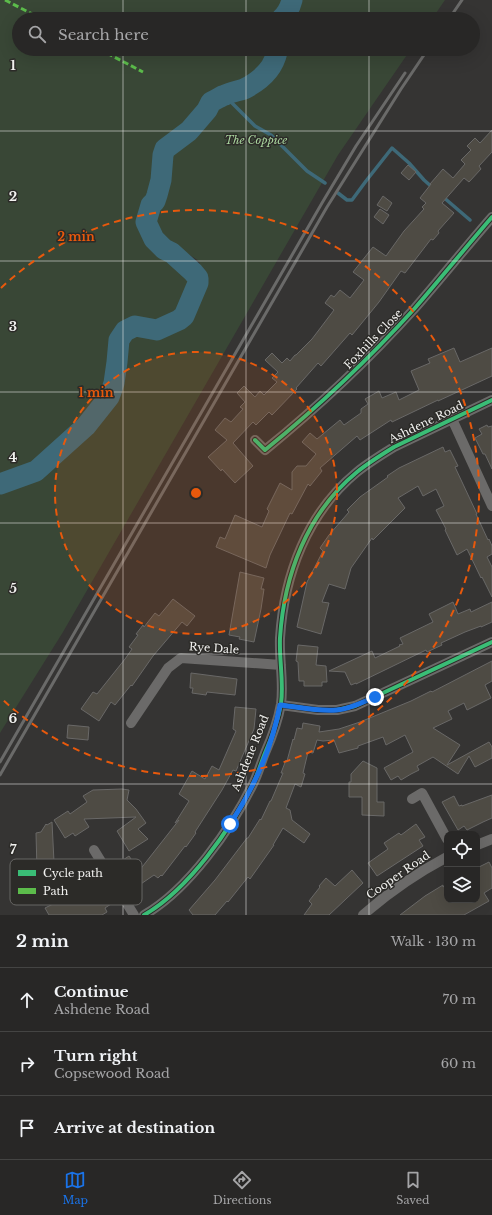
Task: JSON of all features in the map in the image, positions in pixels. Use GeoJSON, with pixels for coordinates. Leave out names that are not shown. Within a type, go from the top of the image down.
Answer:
{"type":"FeatureCollection","features":[{"type":"Feature","properties":{"kind":"street","name":"Foxhills Close"},"geometry":{"type":"LineString","coordinates":[[255,440],[265,450],[299,422],[345,380],[414,309],[492,217]]}},
{"type":"Feature","properties":{"kind":"street","name":"Ashdene Road"},"geometry":{"type":"LineString","coordinates":[[144,915],[157,912],[195,870],[232,822],[254,783],[271,739],[282,694],[281,628],[292,570],[303,541],[319,512],[331,497],[365,466],[394,447],[492,400]]}},
{"type":"Feature","properties":{"kind":"street"},"geometry":{"type":"LineString","coordinates":[[452,419],[492,506]]}},
{"type":"Feature","properties":{"kind":"street"},"geometry":{"type":"LineString","coordinates":[[280,705],[318,710],[337,710],[355,706],[492,642]]}},
{"type":"Feature","properties":{"kind":"street","name":"Rye Dale"},"geometry":{"type":"LineString","coordinates":[[131,723],[168,668],[181,658],[281,665]]}},
{"type":"Feature","properties":{"kind":"street"},"geometry":{"type":"LineString","coordinates":[[412,799],[426,791],[444,833]]}},
{"type":"Feature","properties":{"kind":"street"},"geometry":{"type":"LineString","coordinates":[[480,844],[492,839]]}},
{"type":"Feature","properties":{"kind":"street"},"geometry":{"type":"LineString","coordinates":[[94,850],[100,859]]}},
{"type":"Feature","properties":{"kind":"street","name":"Cooper Road"},"geometry":{"type":"LineString","coordinates":[[363,915],[392,891],[444,859]]}},
{"type":"Feature","properties":{"kind":"street"},"geometry":{"type":"LineString","coordinates":[[128,905],[134,915]]}},
{"type":"Feature","properties":{"kind":"green space","name":"The Coppice"},"geometry":{"type":"Polygon","coordinates":[[[0,0],[445,0],[437,12],[12,12],[12,56],[406,56],[338,155],[63,632],[0,733],[0,0]],[[222,92],[214,95],[184,131],[166,144],[160,151],[155,195],[141,205],[145,233],[153,246],[186,267],[193,279],[194,288],[180,312],[167,323],[152,327],[126,326],[119,330],[113,372],[108,391],[95,413],[72,439],[75,444],[98,424],[114,405],[123,351],[126,340],[131,334],[164,332],[188,320],[196,310],[203,290],[202,272],[199,261],[158,234],[154,225],[154,211],[161,199],[164,159],[167,151],[172,146],[186,139],[192,130],[204,119],[214,103],[225,98],[222,92]]]}},
{"type":"Feature","properties":{"kind":"building"},"geometry":{"type":"Polygon","coordinates":[[[492,130],[492,152],[479,166],[481,169],[469,182],[464,178],[442,203],[454,213],[438,231],[439,233],[433,240],[431,239],[405,273],[401,271],[379,302],[352,335],[350,333],[321,366],[318,363],[296,388],[297,389],[272,415],[269,412],[256,425],[253,422],[233,443],[253,466],[235,483],[208,457],[227,440],[215,430],[225,418],[231,422],[243,409],[240,407],[245,402],[237,393],[244,386],[255,397],[260,391],[264,395],[277,382],[272,378],[278,372],[265,360],[272,353],[282,363],[287,358],[290,361],[312,339],[334,310],[325,303],[331,295],[334,297],[340,290],[350,298],[364,280],[353,272],[373,247],[386,256],[404,231],[424,209],[422,207],[426,203],[420,198],[430,184],[443,169],[453,178],[465,164],[461,160],[471,150],[467,146],[475,138],[480,143],[492,130]]]}},
{"type":"Feature","properties":{"kind":"building"},"geometry":{"type":"Polygon","coordinates":[[[408,165],[416,172],[409,180],[401,173],[408,165]]]}},
{"type":"Feature","properties":{"kind":"building"},"geometry":{"type":"Polygon","coordinates":[[[383,196],[392,203],[387,211],[377,205],[383,196]]]}},
{"type":"Feature","properties":{"kind":"building"},"geometry":{"type":"Polygon","coordinates":[[[380,209],[389,215],[383,224],[374,217],[380,209]]]}},
{"type":"Feature","properties":{"kind":"building"},"geometry":{"type":"Polygon","coordinates":[[[454,348],[460,362],[492,348],[492,376],[392,422],[391,420],[360,440],[357,436],[320,468],[322,471],[310,486],[308,484],[292,514],[290,513],[270,555],[266,568],[216,547],[220,537],[225,539],[235,515],[262,527],[269,511],[267,509],[280,483],[292,490],[292,472],[297,466],[306,466],[316,454],[302,442],[310,433],[317,439],[340,420],[344,425],[361,413],[361,409],[368,404],[365,399],[379,391],[382,398],[396,392],[399,400],[419,390],[411,371],[430,363],[428,359],[454,348]]]}},
{"type":"Feature","properties":{"kind":"building"},"geometry":{"type":"Polygon","coordinates":[[[487,425],[488,427],[492,426],[492,469],[475,438],[482,434],[479,429],[487,425]]]}},
{"type":"Feature","properties":{"kind":"building"},"geometry":{"type":"Polygon","coordinates":[[[443,447],[445,452],[450,450],[458,466],[455,467],[492,546],[492,554],[487,557],[492,567],[492,597],[467,549],[457,555],[436,510],[444,506],[436,489],[423,496],[418,486],[398,498],[405,508],[373,540],[372,538],[351,568],[345,589],[329,584],[322,602],[329,603],[321,634],[297,627],[307,582],[323,551],[320,548],[349,512],[347,510],[360,497],[399,468],[443,447]]]}},
{"type":"Feature","properties":{"kind":"building"},"geometry":{"type":"Polygon","coordinates":[[[240,572],[264,578],[261,589],[264,589],[261,609],[254,642],[229,635],[240,572]]]}},
{"type":"Feature","properties":{"kind":"building"},"geometry":{"type":"Polygon","coordinates":[[[173,599],[195,616],[187,626],[182,622],[153,656],[132,686],[131,685],[115,705],[111,702],[99,721],[81,709],[93,692],[97,694],[125,659],[132,649],[129,647],[143,625],[144,627],[155,613],[159,616],[173,599]]]}},
{"type":"Feature","properties":{"kind":"building"},"geometry":{"type":"Polygon","coordinates":[[[453,602],[458,614],[470,609],[471,612],[492,602],[492,622],[465,632],[441,643],[442,645],[427,652],[426,650],[356,684],[351,685],[345,672],[329,671],[372,651],[375,658],[400,646],[399,645],[403,644],[400,638],[433,622],[429,614],[453,602]]]}},
{"type":"Feature","properties":{"kind":"building"},"geometry":{"type":"Polygon","coordinates":[[[298,645],[318,647],[316,665],[326,666],[327,682],[322,682],[322,686],[304,686],[304,681],[299,681],[298,662],[296,661],[298,645]]]}},
{"type":"Feature","properties":{"kind":"building"},"geometry":{"type":"Polygon","coordinates":[[[492,661],[492,681],[485,685],[491,698],[467,710],[464,703],[448,711],[452,719],[433,728],[460,745],[447,765],[489,742],[492,747],[492,758],[475,767],[469,756],[458,774],[433,757],[417,766],[419,770],[401,780],[398,776],[391,780],[384,768],[413,752],[405,735],[386,745],[383,737],[358,746],[358,748],[339,753],[334,740],[317,740],[313,753],[308,752],[303,773],[305,774],[301,787],[295,784],[286,808],[290,810],[292,820],[310,834],[304,843],[283,828],[274,845],[250,879],[248,877],[228,902],[227,901],[215,915],[193,915],[189,910],[215,880],[248,838],[260,819],[261,820],[283,773],[281,773],[286,760],[287,761],[297,728],[302,729],[303,723],[320,726],[319,732],[339,729],[360,722],[431,691],[432,692],[492,661]]]}},
{"type":"Feature","properties":{"kind":"building"},"geometry":{"type":"Polygon","coordinates":[[[191,673],[237,679],[235,695],[207,692],[206,695],[192,693],[193,688],[190,688],[191,673]]]}},
{"type":"Feature","properties":{"kind":"building"},"geometry":{"type":"Polygon","coordinates":[[[235,707],[256,709],[254,729],[236,771],[233,770],[195,832],[196,833],[162,876],[161,875],[158,878],[154,875],[142,883],[142,867],[179,820],[175,823],[189,801],[179,794],[192,771],[205,779],[212,766],[219,770],[236,731],[233,729],[235,707]]]}},
{"type":"Feature","properties":{"kind":"building"},"geometry":{"type":"Polygon","coordinates":[[[68,725],[89,727],[88,740],[67,738],[68,725]]]}},
{"type":"Feature","properties":{"kind":"building"},"geometry":{"type":"Polygon","coordinates":[[[363,761],[377,768],[377,802],[384,802],[384,816],[362,815],[362,797],[349,797],[349,782],[351,782],[351,774],[363,761]]]}},
{"type":"Feature","properties":{"kind":"building"},"geometry":{"type":"Polygon","coordinates":[[[93,790],[129,790],[127,800],[136,809],[146,823],[138,829],[148,839],[129,851],[117,831],[136,817],[84,819],[89,827],[75,836],[73,833],[65,838],[54,820],[68,811],[70,814],[87,802],[83,796],[93,790]]]}},
{"type":"Feature","properties":{"kind":"building"},"geometry":{"type":"Polygon","coordinates":[[[492,795],[492,818],[467,830],[464,826],[458,830],[442,802],[454,796],[459,806],[462,806],[492,795]]]}},
{"type":"Feature","properties":{"kind":"building"},"geometry":{"type":"Polygon","coordinates":[[[52,822],[54,859],[37,859],[36,833],[41,832],[46,824],[47,825],[52,822]]]}},
{"type":"Feature","properties":{"kind":"building"},"geometry":{"type":"Polygon","coordinates":[[[416,824],[425,837],[419,840],[423,846],[377,876],[368,863],[388,849],[384,843],[399,833],[401,835],[416,824]]]}},
{"type":"Feature","properties":{"kind":"building"},"geometry":{"type":"Polygon","coordinates":[[[489,862],[492,868],[492,888],[484,893],[489,901],[464,915],[400,915],[425,896],[443,885],[444,903],[480,903],[480,866],[489,862]]]}},
{"type":"Feature","properties":{"kind":"building"},"geometry":{"type":"Polygon","coordinates":[[[352,870],[363,883],[329,915],[304,915],[312,904],[309,901],[326,878],[335,886],[352,870]]]}},
{"type":"Feature","properties":{"kind":"building"},"geometry":{"type":"Polygon","coordinates":[[[51,905],[110,905],[105,908],[107,912],[102,915],[49,915],[45,908],[51,905]]]}},
{"type":"Feature","properties":{"kind":"waterway"},"geometry":{"type":"LineString","coordinates":[[287,12],[292,0]]}},
{"type":"Feature","properties":{"kind":"waterway"},"geometry":{"type":"LineString","coordinates":[[0,484],[36,471],[86,426],[109,397],[114,383],[119,340],[125,331],[135,326],[157,330],[179,320],[184,316],[198,283],[198,278],[172,253],[164,249],[154,239],[146,222],[151,205],[155,201],[161,180],[163,155],[165,149],[189,131],[207,110],[211,102],[227,94],[244,89],[260,79],[269,70],[276,56]]}},
{"type":"Feature","properties":{"kind":"waterway"},"geometry":{"type":"LineString","coordinates":[[224,95],[255,126],[271,135],[307,171],[325,183]]}},
{"type":"Feature","properties":{"kind":"waterway"},"geometry":{"type":"LineString","coordinates":[[338,193],[347,200],[352,200],[392,148],[433,188]]}},
{"type":"Feature","properties":{"kind":"waterway"},"geometry":{"type":"LineString","coordinates":[[442,196],[470,220]]}},
{"type":"Feature","properties":{"kind":"railway"},"geometry":{"type":"LineString","coordinates":[[454,12],[462,0]]}},
{"type":"Feature","properties":{"kind":"railway"},"geometry":{"type":"LineString","coordinates":[[0,775],[327,207],[423,56]]}},
{"type":"Feature","properties":{"kind":"railway"},"geometry":{"type":"LineString","coordinates":[[0,762],[322,203],[356,146],[405,73]]}},
{"type":"Feature","properties":{"kind":"marked path"},"geometry":{"type":"LineString","coordinates":[[5,0],[28,12]]}},
{"type":"Feature","properties":{"kind":"marked path"},"geometry":{"type":"LineString","coordinates":[[112,56],[143,72]]}},
{"type":"Feature","properties":{"kind":"cycle path"},"geometry":{"type":"LineString","coordinates":[[255,440],[265,450],[343,382],[380,346],[415,308],[492,217]]}},
{"type":"Feature","properties":{"kind":"cycle path"},"geometry":{"type":"LineString","coordinates":[[144,915],[176,890],[207,857],[233,820],[255,780],[274,729],[281,704],[282,688],[280,638],[282,614],[287,591],[301,547],[324,506],[357,472],[379,456],[394,447],[492,400]]}},
{"type":"Feature","properties":{"kind":"cycle path"},"geometry":{"type":"LineString","coordinates":[[281,705],[318,710],[337,710],[355,706],[492,642]]}},
{"type":"Feature","properties":{"kind":"route"},"geometry":{"type":"LineString","coordinates":[[230,824],[254,783],[271,739],[278,718],[280,705],[318,710],[337,710],[355,706],[375,697]]}}]}
